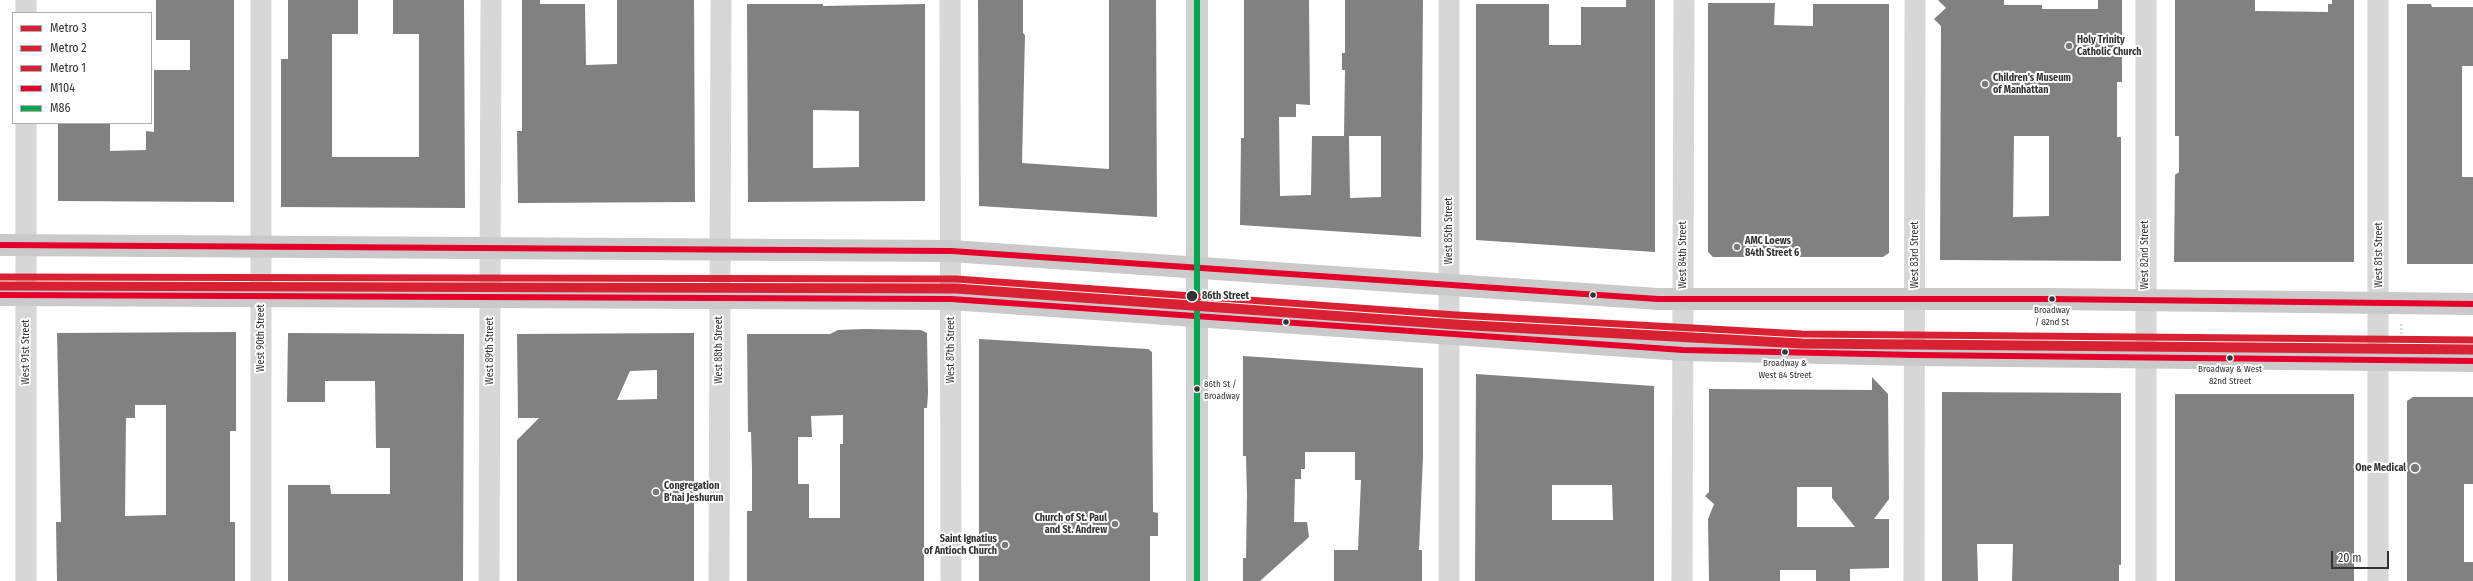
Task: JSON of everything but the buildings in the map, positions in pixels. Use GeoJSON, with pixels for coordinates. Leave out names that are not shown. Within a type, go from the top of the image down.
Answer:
{"type":"FeatureCollection","features":[{"type":"Feature","properties":{"kind":"main road"},"geometry":{"type":"LineString","coordinates":[[1197,0],[1197,581]]}},
{"type":"Feature","properties":{"kind":"main road"},"geometry":{"type":"LineString","coordinates":[[0,245],[951,250],[1449,286],[1684,300],[2473,304]]}},
{"type":"Feature","properties":{"kind":"main road"},"geometry":{"type":"LineString","coordinates":[[0,296],[491,296],[951,299],[1683,350],[1915,355],[2145,356],[2379,361],[2473,361]]}},
{"type":"Feature","properties":{"kind":"street"},"geometry":{"type":"LineString","coordinates":[[26,0],[26,12]]}},
{"type":"Feature","properties":{"kind":"street","name":"West 90th Street"},"geometry":{"type":"LineString","coordinates":[[261,0],[261,581]]}},
{"type":"Feature","properties":{"kind":"street","name":"West 89th Street"},"geometry":{"type":"LineString","coordinates":[[489,581],[491,0]]}},
{"type":"Feature","properties":{"kind":"street","name":"West 88th Street"},"geometry":{"type":"LineString","coordinates":[[719,581],[721,0]]}},
{"type":"Feature","properties":{"kind":"street","name":"West 87th Street"},"geometry":{"type":"LineString","coordinates":[[950,0],[951,581]]}},
{"type":"Feature","properties":{"kind":"street","name":"West 85th Street"},"geometry":{"type":"LineString","coordinates":[[1449,581],[1450,0]]}},
{"type":"Feature","properties":{"kind":"street","name":"West 84th Street"},"geometry":{"type":"LineString","coordinates":[[1682,581],[1684,0]]}},
{"type":"Feature","properties":{"kind":"street","name":"West 83rd Street"},"geometry":{"type":"LineString","coordinates":[[1914,581],[1915,0]]}},
{"type":"Feature","properties":{"kind":"street","name":"West 82nd Street"},"geometry":{"type":"LineString","coordinates":[[2146,0],[2146,581]]}},
{"type":"Feature","properties":{"kind":"street","name":"West 81st Street"},"geometry":{"type":"LineString","coordinates":[[2378,0],[2378,581]]}},
{"type":"Feature","properties":{"kind":"street","name":"West 91st Street"},"geometry":{"type":"LineString","coordinates":[[26,124],[26,581]]}},
{"type":"Feature","properties":{"kind":"path"},"geometry":{"type":"LineString","coordinates":[[2401,322],[2402,339]]}},
{"type":"Feature","properties":{"kind":"metro line","name":"3"},"geometry":{"type":"LineString","coordinates":[[0,277],[956,279],[1456,315],[1802,334],[2473,340]]}},
{"type":"Feature","properties":{"kind":"metro line","name":"2"},"geometry":{"type":"LineString","coordinates":[[0,285],[956,287],[1455,323],[1802,342],[2473,348]]}},
{"type":"Feature","properties":{"kind":"metro line","name":"1"},"geometry":{"type":"LineString","coordinates":[[0,287],[956,290],[1455,326],[1802,345],[2473,351]]}},
{"type":"Feature","properties":{"kind":"transit line","name":"M86"},"geometry":{"type":"LineString","coordinates":[[1197,0],[1197,581]]}},
{"type":"Feature","properties":{"kind":"transit line","name":"M104"},"geometry":{"type":"LineString","coordinates":[[0,245],[951,251],[1658,299],[2050,299],[2473,304]]}},
{"type":"Feature","properties":{"kind":"transit line","name":"M104"},"geometry":{"type":"LineString","coordinates":[[0,295],[951,299],[1683,350],[1915,355],[2473,361]]}},
{"type":"Feature","properties":{"kind":"place","name":"Holy Trinity Catholic Church"},"geometry":{"type":"Point","coordinates":[2069,46]}},
{"type":"Feature","properties":{"kind":"place","name":"Children's Museum of Manhattan"},"geometry":{"type":"Point","coordinates":[1985,84]}},
{"type":"Feature","properties":{"kind":"place","name":"AMC Loews 84th Street 6"},"geometry":{"type":"Point","coordinates":[1737,247]}},
{"type":"Feature","properties":{"kind":"place","name":"86th Street"},"geometry":{"type":"Point","coordinates":[1192,296]}},
{"type":"Feature","properties":{"kind":"place","name":"Broadway / 82nd St"},"geometry":{"type":"Point","coordinates":[2052,299]}},
{"type":"Feature","properties":{"kind":"place","name":"Broadway & West 84 Street"},"geometry":{"type":"Point","coordinates":[1785,352]}},
{"type":"Feature","properties":{"kind":"place","name":"Broadway & West 82nd Street"},"geometry":{"type":"Point","coordinates":[2230,358]}},
{"type":"Feature","properties":{"kind":"place","name":"86th St / Broadway"},"geometry":{"type":"Point","coordinates":[1197,389]}},
{"type":"Feature","properties":{"kind":"place","name":"One Medical"},"geometry":{"type":"Point","coordinates":[2415,468]}},
{"type":"Feature","properties":{"kind":"place","name":"Congregation B'nai Jeshurun"},"geometry":{"type":"Point","coordinates":[656,492]}},
{"type":"Feature","properties":{"kind":"place","name":"Church of St. Paul and St. Andrew"},"geometry":{"type":"Point","coordinates":[1115,524]}},
{"type":"Feature","properties":{"kind":"place","name":"Saint Ignatius of Antioch Church"},"geometry":{"type":"Point","coordinates":[1005,545]}}]}
